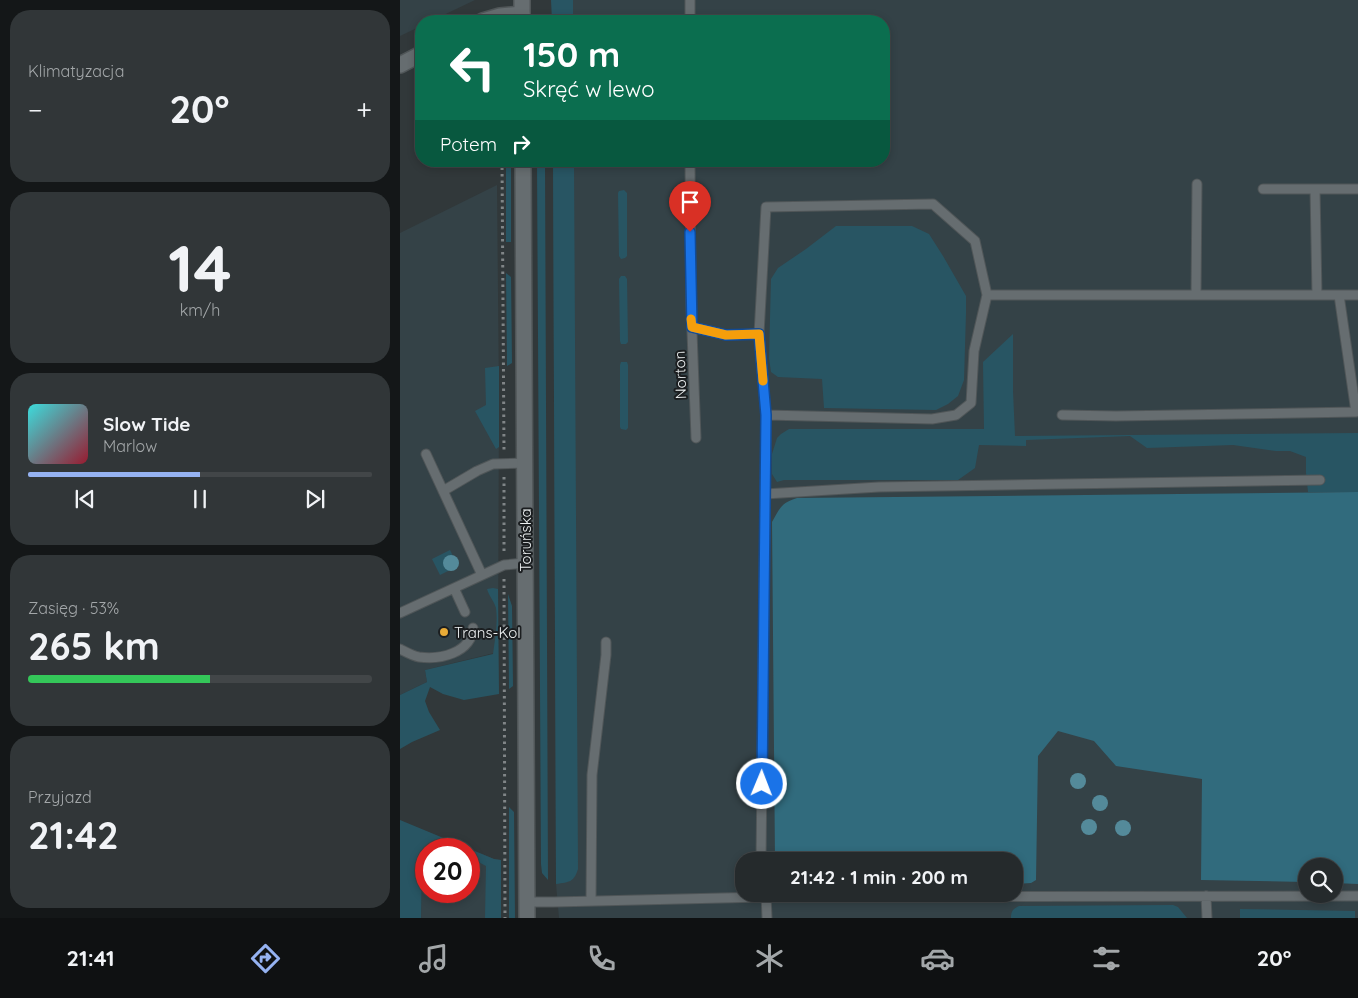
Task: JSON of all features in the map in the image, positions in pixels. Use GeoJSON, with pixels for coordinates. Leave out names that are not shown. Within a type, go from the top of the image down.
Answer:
{"type":"FeatureCollection","features":[{"type":"Feature","properties":{"kind":"street"},"geometry":{"type":"LineString","coordinates":[[506,15],[522,12]]}},
{"type":"Feature","properties":{"kind":"street"},"geometry":{"type":"LineString","coordinates":[[400,65],[415,57]]}},
{"type":"Feature","properties":{"kind":"street","name":"Toruńska"},"geometry":{"type":"LineString","coordinates":[[523,167],[527,918]]}},
{"type":"Feature","properties":{"kind":"lane"},"geometry":{"type":"LineString","coordinates":[[690,0],[690,15]]}},
{"type":"Feature","properties":{"kind":"lane","name":"Norton"},"geometry":{"type":"LineString","coordinates":[[690,167],[692,327],[696,438]]}},
{"type":"Feature","properties":{"kind":"lane"},"geometry":{"type":"LineString","coordinates":[[1196,184],[1196,295]]}},
{"type":"Feature","properties":{"kind":"lane"},"geometry":{"type":"LineString","coordinates":[[1263,189],[1358,189]]}},
{"type":"Feature","properties":{"kind":"lane"},"geometry":{"type":"LineString","coordinates":[[1315,189],[1317,295]]}},
{"type":"Feature","properties":{"kind":"lane"},"geometry":{"type":"LineString","coordinates":[[761,852],[766,415],[759,334],[766,207],[933,204],[975,241],[987,295],[974,351],[971,403],[956,415],[932,419],[766,415]]}},
{"type":"Feature","properties":{"kind":"lane"},"geometry":{"type":"LineString","coordinates":[[987,295],[1358,295]]}},
{"type":"Feature","properties":{"kind":"lane"},"geometry":{"type":"LineString","coordinates":[[1062,415],[1116,416],[1356,412],[1339,295]]}},
{"type":"Feature","properties":{"kind":"lane"},"geometry":{"type":"LineString","coordinates":[[692,327],[726,335],[759,334]]}},
{"type":"Feature","properties":{"kind":"lane"},"geometry":{"type":"LineString","coordinates":[[426,454],[482,575]]}},
{"type":"Feature","properties":{"kind":"lane"},"geometry":{"type":"LineString","coordinates":[[443,491],[493,464],[525,464]]}},
{"type":"Feature","properties":{"kind":"lane"},"geometry":{"type":"LineString","coordinates":[[765,494],[879,487],[1320,480]]}},
{"type":"Feature","properties":{"kind":"lane"},"geometry":{"type":"LineString","coordinates":[[400,613],[504,565],[525,563]]}},
{"type":"Feature","properties":{"kind":"lane"},"geometry":{"type":"LineString","coordinates":[[454,588],[465,612]]}},
{"type":"Feature","properties":{"kind":"lane"},"geometry":{"type":"LineString","coordinates":[[400,649],[417,657],[445,657],[463,648],[472,636],[473,628]]}},
{"type":"Feature","properties":{"kind":"lane"},"geometry":{"type":"LineString","coordinates":[[592,901],[592,775],[606,642]]}},
{"type":"Feature","properties":{"kind":"lane"},"geometry":{"type":"LineString","coordinates":[[1023,896],[1358,896]]}},
{"type":"Feature","properties":{"kind":"lane"},"geometry":{"type":"LineString","coordinates":[[1206,896],[1207,918]]}},
{"type":"Feature","properties":{"kind":"lane"},"geometry":{"type":"LineString","coordinates":[[527,902],[735,897]]}},
{"type":"Feature","properties":{"kind":"lane"},"geometry":{"type":"LineString","coordinates":[[767,902],[767,918]]}},
{"type":"Feature","properties":{"kind":"path"},"geometry":{"type":"LineString","coordinates":[[502,167],[504,440]]}},
{"type":"Feature","properties":{"kind":"path"},"geometry":{"type":"LineString","coordinates":[[504,482],[504,539]]}},
{"type":"Feature","properties":{"kind":"path"},"geometry":{"type":"LineString","coordinates":[[504,589],[505,918]]}},
{"type":"Feature","properties":{"kind":"shaded area"},"geometry":{"type":"Polygon","coordinates":[[[400,0],[475,0],[444,15],[415,15],[415,29],[400,36],[400,0]]]}},
{"type":"Feature","properties":{"kind":"shaded area"},"geometry":{"type":"Polygon","coordinates":[[[551,0],[573,0],[573,15],[552,15],[551,0]]]}},
{"type":"Feature","properties":{"kind":"shaded area"},"geometry":{"type":"Polygon","coordinates":[[[552,0],[1358,0],[1358,918],[559,918],[556,884],[553,167],[890,167],[890,15],[552,15],[552,0]]]}},
{"type":"Feature","properties":{"kind":"shaded area"},"geometry":{"type":"Polygon","coordinates":[[[506,167],[511,167],[511,242],[506,242],[506,167]]]}},
{"type":"Feature","properties":{"kind":"shaded area"},"geometry":{"type":"Polygon","coordinates":[[[537,167],[545,167],[548,880],[542,873],[537,167]]]}},
{"type":"Feature","properties":{"kind":"shaded area"},"geometry":{"type":"Polygon","coordinates":[[[553,167],[574,167],[578,869],[571,881],[556,884],[553,167]]]}},
{"type":"Feature","properties":{"kind":"shaded area"},"geometry":{"type":"Polygon","coordinates":[[[497,185],[499,398],[498,652],[425,670],[427,682],[400,695],[400,233],[497,185]]]}},
{"type":"Feature","properties":{"kind":"shaded area"},"geometry":{"type":"Polygon","coordinates":[[[624,190],[627,193],[627,256],[621,259],[619,256],[618,193],[624,190]]]}},
{"type":"Feature","properties":{"kind":"shaded area"},"geometry":{"type":"Polygon","coordinates":[[[836,226],[912,226],[929,234],[943,256],[966,296],[964,380],[958,396],[948,404],[936,410],[824,408],[822,379],[778,377],[771,372],[769,358],[771,279],[778,268],[836,226]]]}},
{"type":"Feature","properties":{"kind":"shaded area"},"geometry":{"type":"Polygon","coordinates":[[[506,273],[511,277],[512,363],[507,366],[506,273]]]}},
{"type":"Feature","properties":{"kind":"shaded area"},"geometry":{"type":"Polygon","coordinates":[[[621,276],[625,276],[627,279],[628,342],[626,344],[621,344],[620,341],[619,279],[621,276]]]}},
{"type":"Feature","properties":{"kind":"shaded area"},"geometry":{"type":"Polygon","coordinates":[[[1013,334],[1015,436],[1358,433],[1358,492],[1308,492],[1306,457],[1290,451],[1233,445],[1147,448],[1130,436],[1026,440],[1026,446],[979,445],[975,468],[958,480],[784,480],[777,482],[772,474],[772,454],[777,438],[789,429],[984,429],[983,362],[1013,334]]]}},
{"type":"Feature","properties":{"kind":"shaded area"},"geometry":{"type":"Polygon","coordinates":[[[621,362],[627,362],[628,365],[628,428],[626,430],[620,427],[621,362]]]}},
{"type":"Feature","properties":{"kind":"shaded area"},"geometry":{"type":"Polygon","coordinates":[[[499,366],[499,447],[496,449],[475,411],[486,405],[485,368],[499,366]]]}},
{"type":"Feature","properties":{"kind":"shaded area"},"geometry":{"type":"Polygon","coordinates":[[[1358,492],[1358,884],[1343,883],[1343,858],[1298,858],[1298,882],[1201,880],[1202,779],[1116,766],[1094,741],[1058,731],[1038,756],[1036,880],[1031,883],[1023,883],[1023,852],[775,852],[772,522],[784,504],[797,498],[1358,492]]]}},
{"type":"Feature","properties":{"kind":"shaded area"},"geometry":{"type":"Polygon","coordinates":[[[450,550],[458,566],[440,575],[432,559],[450,550]]]}},
{"type":"Feature","properties":{"kind":"shaded area"},"geometry":{"type":"Polygon","coordinates":[[[487,589],[498,589],[499,694],[464,700],[443,694],[430,687],[425,701],[429,712],[440,730],[400,749],[400,695],[427,682],[425,670],[493,654],[496,608],[487,589]]]}},
{"type":"Feature","properties":{"kind":"shaded area"},"geometry":{"type":"Polygon","coordinates":[[[508,594],[512,606],[513,686],[509,689],[508,594]]]}},
{"type":"Feature","properties":{"kind":"shaded area"},"geometry":{"type":"Polygon","coordinates":[[[509,807],[514,812],[515,918],[509,918],[509,807]]]}},
{"type":"Feature","properties":{"kind":"shaded area"},"geometry":{"type":"Polygon","coordinates":[[[400,820],[443,838],[415,838],[415,903],[421,903],[421,918],[400,918],[400,820]]]}},
{"type":"Feature","properties":{"kind":"shaded area"},"geometry":{"type":"Polygon","coordinates":[[[423,830],[443,838],[423,838],[423,830]]]}},
{"type":"Feature","properties":{"kind":"shaded area"},"geometry":{"type":"Polygon","coordinates":[[[480,853],[501,860],[501,918],[421,918],[421,903],[480,903],[480,853]]]}},
{"type":"Feature","properties":{"kind":"shaded area"},"geometry":{"type":"Polygon","coordinates":[[[480,853],[501,860],[501,918],[485,918],[486,866],[480,863],[480,853]]]}},
{"type":"Feature","properties":{"kind":"shaded area"},"geometry":{"type":"Polygon","coordinates":[[[1173,905],[1178,907],[1187,918],[1011,918],[1013,910],[1019,906],[1173,905]]]}},
{"type":"Feature","properties":{"kind":"shaded area"},"geometry":{"type":"Polygon","coordinates":[[[1240,909],[1355,911],[1355,918],[1240,918],[1240,909]]]}},
{"type":"Feature","properties":{"kind":"slow traffic"},"geometry":{"type":"LineString","coordinates":[[691,319],[692,327],[726,335],[759,334],[763,381]]}},
{"type":"Feature","properties":{"kind":"place","name":"Trans-Kol"},"geometry":{"type":"Point","coordinates":[444,632]}},
{"type":"Feature","properties":{"kind":"route"},"geometry":{"type":"LineString","coordinates":[[690,232],[692,327],[726,335],[759,334],[766,415],[762,784]]}}]}
